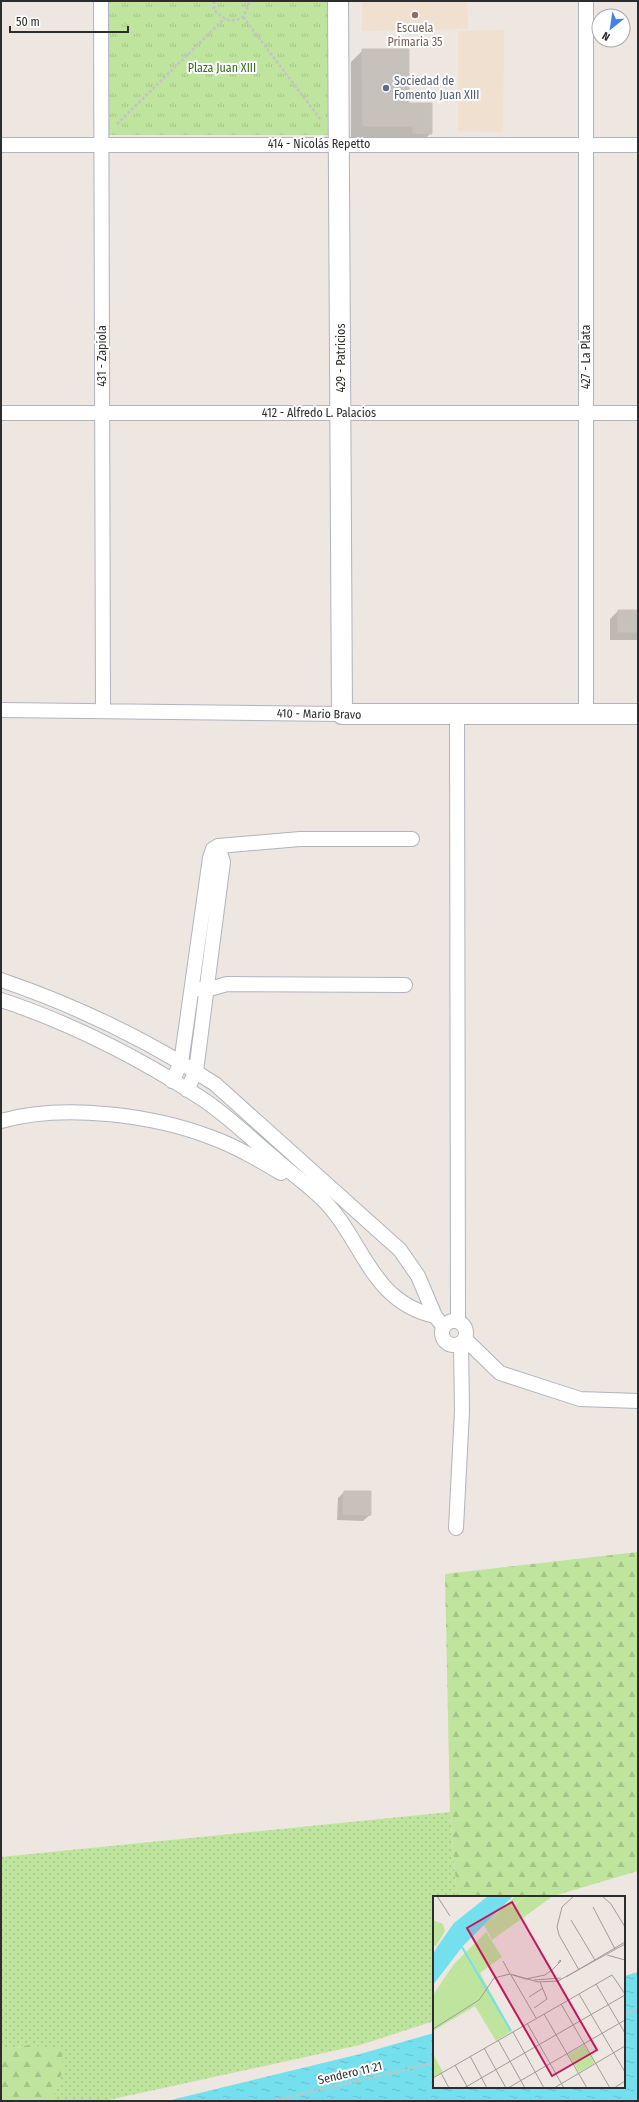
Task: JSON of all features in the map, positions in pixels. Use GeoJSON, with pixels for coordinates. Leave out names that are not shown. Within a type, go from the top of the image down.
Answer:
{"type":"FeatureCollection","features":[{"type":"Feature","properties":{"kind":"street","name":"431 - Zapiola"},"geometry":{"type":"LineString","coordinates":[[101,1],[103,710]]}},
{"type":"Feature","properties":{"kind":"street","name":"429 - Patricios"},"geometry":{"type":"LineString","coordinates":[[338,1],[342,714]]}},
{"type":"Feature","properties":{"kind":"street","name":"427 - La Plata"},"geometry":{"type":"LineString","coordinates":[[586,1],[586,714]]}},
{"type":"Feature","properties":{"kind":"street","name":"414 - Nicolás Repetto"},"geometry":{"type":"LineString","coordinates":[[1,145],[101,142],[638,145]]}},
{"type":"Feature","properties":{"kind":"street","name":"412 - Alfredo L. Palacios"},"geometry":{"type":"LineString","coordinates":[[1,413],[638,413]]}},
{"type":"Feature","properties":{"kind":"street","name":"410 - Mario Bravo"},"geometry":{"type":"LineString","coordinates":[[1,710],[342,714],[638,714]]}},
{"type":"Feature","properties":{"kind":"street"},"geometry":{"type":"LineString","coordinates":[[456,1528],[462,1411],[463,1341],[466,1330],[458,1321],[457,714]]}},
{"type":"Feature","properties":{"kind":"street"},"geometry":{"type":"LineString","coordinates":[[172,1081],[182,1063],[210,858],[213,848],[218,846],[300,839],[412,839]]}},
{"type":"Feature","properties":{"kind":"street"},"geometry":{"type":"LineString","coordinates":[[187,1090],[196,1071],[223,862],[218,846]]}},
{"type":"Feature","properties":{"kind":"street"},"geometry":{"type":"LineString","coordinates":[[1,980],[53,998],[115,1026],[196,1071],[215,1084],[324,1191],[365,1262],[382,1286],[398,1301],[420,1312],[439,1320],[458,1321]]}},
{"type":"Feature","properties":{"kind":"street"},"geometry":{"type":"LineString","coordinates":[[192,988],[206,990],[227,984],[405,985]]}},
{"type":"Feature","properties":{"kind":"street"},"geometry":{"type":"LineString","coordinates":[[1,1000],[43,1014],[96,1039],[172,1081],[227,1117],[400,1250],[418,1276],[439,1320],[441,1334],[445,1342],[453,1346],[463,1341]]}},
{"type":"Feature","properties":{"kind":"street"},"geometry":{"type":"LineString","coordinates":[[1,1121],[55,1113],[97,1113],[176,1126],[213,1138],[324,1191]]}},
{"type":"Feature","properties":{"kind":"street"},"geometry":{"type":"LineString","coordinates":[[463,1341],[500,1373],[580,1399],[638,1401]]}},
{"type":"Feature","properties":{"kind":"path"},"geometry":{"type":"LineString","coordinates":[[214,1],[214,10],[224,20],[232,21],[243,17],[249,5],[248,1]]}},
{"type":"Feature","properties":{"kind":"path"},"geometry":{"type":"LineString","coordinates":[[243,17],[339,144]]}},
{"type":"Feature","properties":{"kind":"path"},"geometry":{"type":"LineString","coordinates":[[101,142],[224,20]]}},
{"type":"Feature","properties":{"kind":"path"},"geometry":{"type":"LineString","coordinates":[[625,2014],[638,2009]]}},
{"type":"Feature","properties":{"kind":"path","name":"Sendero 11 21"},"geometry":{"type":"LineString","coordinates":[[271,2101],[433,2063]]}},
{"type":"Feature","properties":{"kind":"shaded area","name":"Escuela Primaria 35"},"geometry":{"type":"Polygon","coordinates":[[[362,1],[467,1],[468,29],[362,31],[362,1]]]}},
{"type":"Feature","properties":{"kind":"shaded area"},"geometry":{"type":"Polygon","coordinates":[[[504,30],[503,132],[458,131],[458,31],[504,30]]]}},
{"type":"Feature","properties":{"kind":"green space","name":"Plaza Juan XIII"},"geometry":{"type":"Polygon","coordinates":[[[108,1],[333,1],[335,135],[108,135],[108,1]]]}},
{"type":"Feature","properties":{"kind":"green space"},"geometry":{"type":"Polygon","coordinates":[[[638,1552],[638,1871],[553,1896],[457,1896],[450,1812],[445,1574],[638,1552]]]}},
{"type":"Feature","properties":{"kind":"green space"},"geometry":{"type":"Polygon","coordinates":[[[450,1812],[457,1896],[433,1896],[433,2021],[360,2045],[104,2101],[51,2101],[63,2071],[28,2045],[1,2050],[1,1857],[450,1812]]]}},
{"type":"Feature","properties":{"kind":"green space"},"geometry":{"type":"Polygon","coordinates":[[[28,2045],[62,2049],[63,2071],[51,2101],[1,2101],[1,2050],[28,2045]]]}},
{"type":"Feature","properties":{"kind":"water"},"geometry":{"type":"Polygon","coordinates":[[[638,1972],[638,2101],[167,2101],[360,2054],[433,2033],[433,2088],[625,2088],[625,1976],[638,1972]]]}},
{"type":"Feature","properties":{"kind":"building","name":"Sociedad de Fomento Juan XIII"},"geometry":{"type":"Polygon","coordinates":[[[362,49],[409,49],[409,103],[432,103],[432,134],[413,133],[413,126],[363,126],[362,49]]]}},
{"type":"Feature","properties":{"kind":"building"},"geometry":{"type":"Polygon","coordinates":[[[618,610],[638,610],[638,632],[618,632],[618,610]]]}},
{"type":"Feature","properties":{"kind":"building"},"geometry":{"type":"Polygon","coordinates":[[[344,1491],[371,1491],[371,1515],[343,1514],[344,1491]]]}},
{"type":"Feature","properties":{"kind":"place","name":"Escuela Primaria 35"},"geometry":{"type":"Point","coordinates":[415,15]}},
{"type":"Feature","properties":{"kind":"place","name":"Sociedad de Fomento Juan XIII"},"geometry":{"type":"Point","coordinates":[386,88]}}]}
